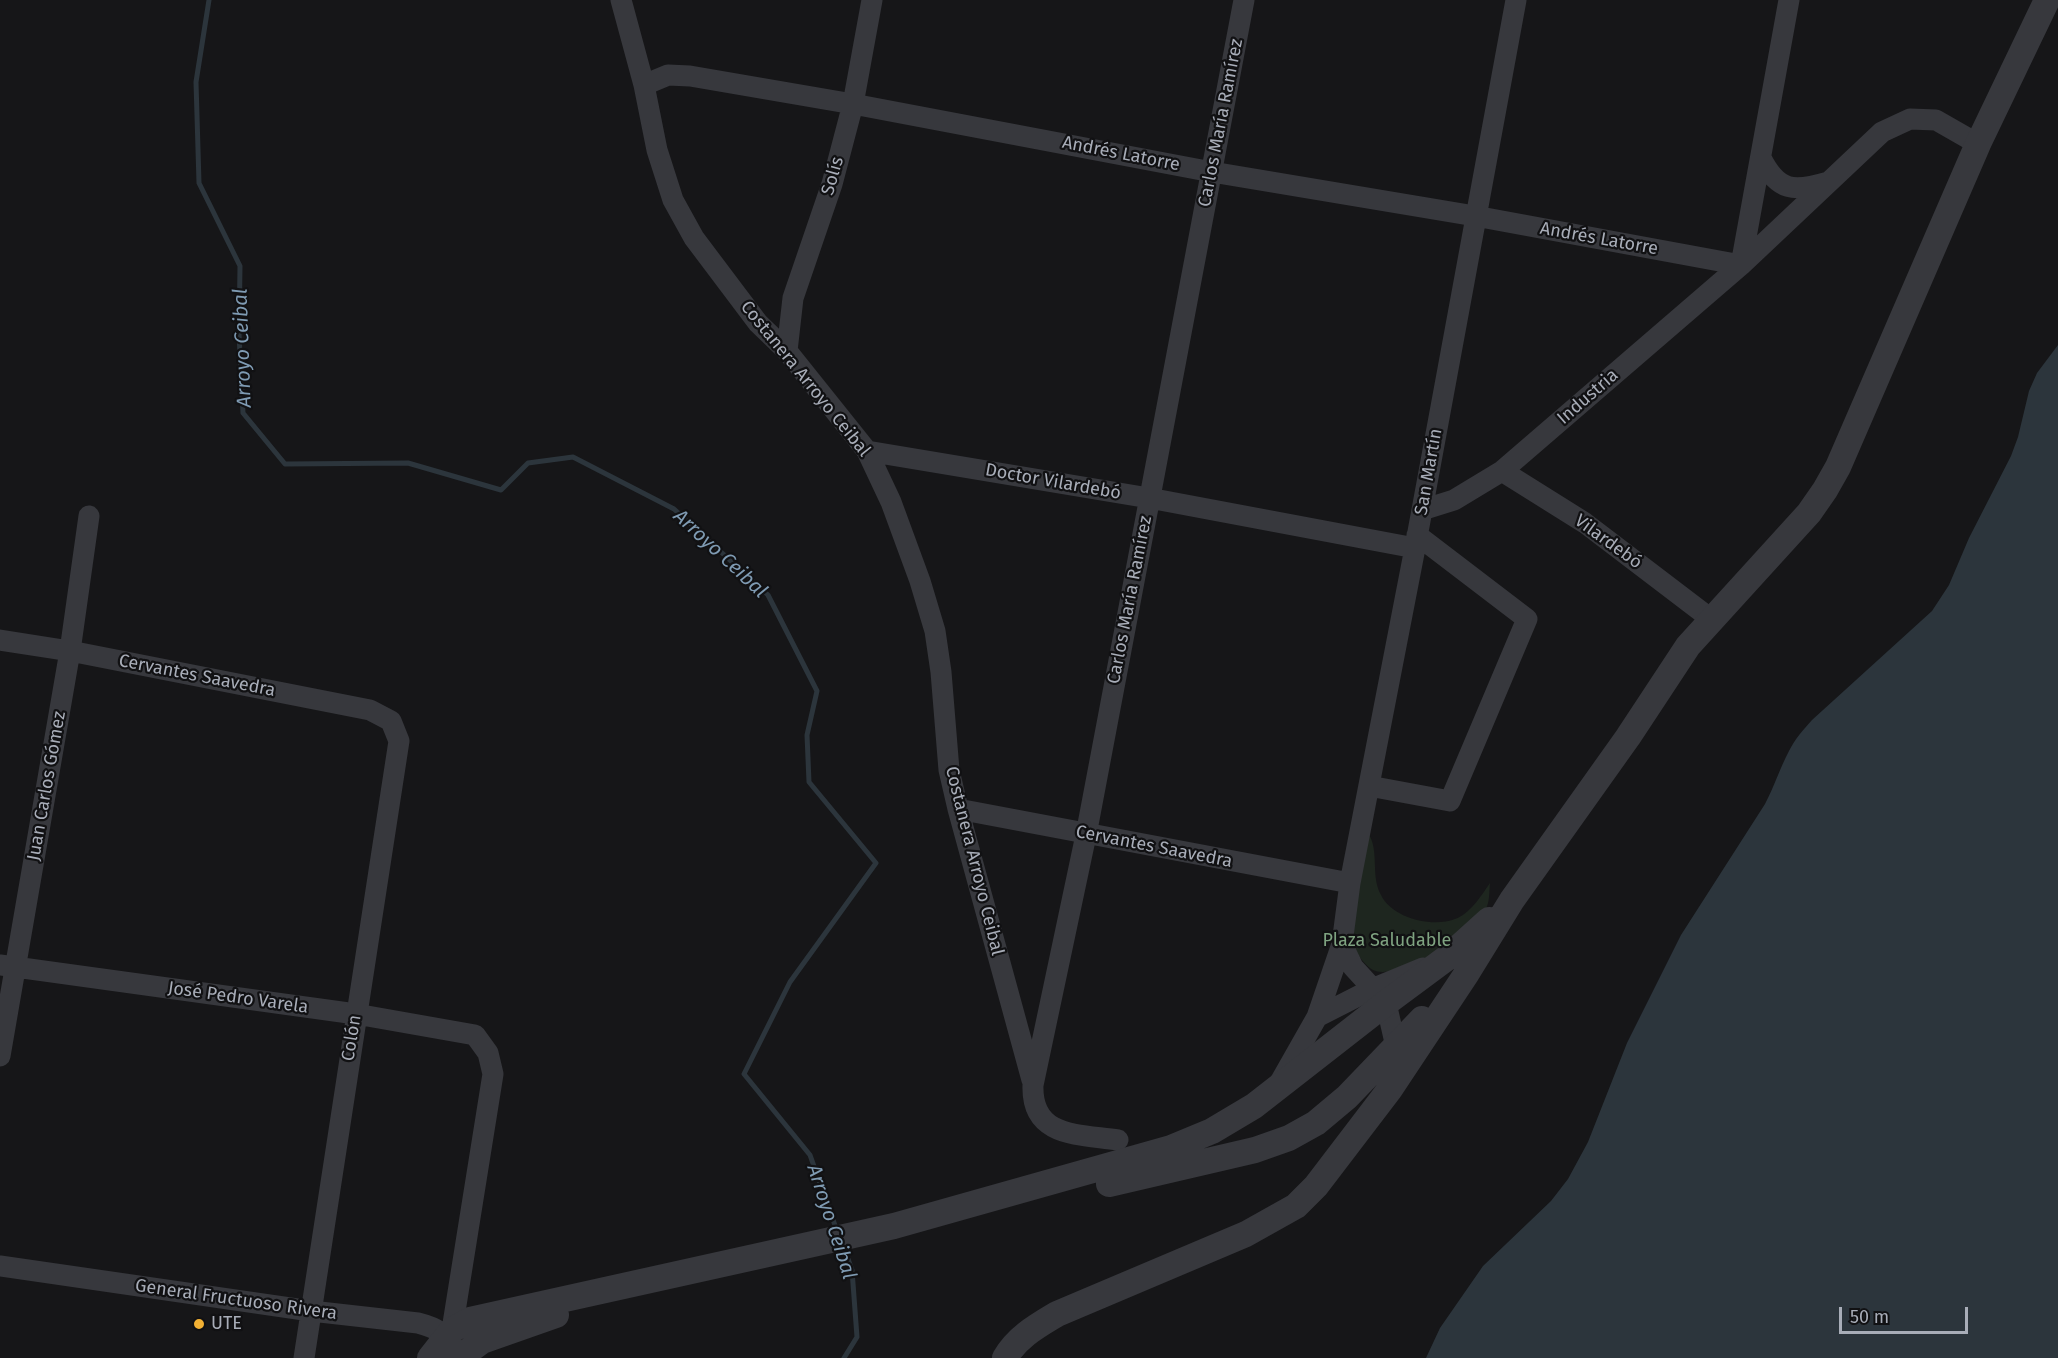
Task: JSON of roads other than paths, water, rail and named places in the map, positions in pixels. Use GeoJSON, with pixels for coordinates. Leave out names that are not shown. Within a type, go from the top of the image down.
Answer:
{"type":"FeatureCollection","features":[{"type":"Feature","properties":{"kind":"street","name":"Costanera Arroyo Ceibal"},"geometry":{"type":"LineString","coordinates":[[621,0],[644,85],[657,150],[673,200],[694,238],[758,323],[787,351],[867,451],[891,502],[920,581],[935,631],[950,770],[958,809],[1033,1085]]}},
{"type":"Feature","properties":{"kind":"street","name":"Solís"},"geometry":{"type":"LineString","coordinates":[[787,351],[793,298],[832,184],[853,104],[872,0]]}},
{"type":"Feature","properties":{"kind":"street","name":"Carlos María Ramírez"},"geometry":{"type":"LineString","coordinates":[[1118,1140],[1051,1127],[1037,1114],[1033,1100],[1033,1085],[1086,835],[1244,0]]}},
{"type":"Feature","properties":{"kind":"street","name":"San Martín"},"geometry":{"type":"LineString","coordinates":[[1275,1090],[1317,1017],[1342,944],[1350,884],[1516,0]]}},
{"type":"Feature","properties":{"kind":"street"},"geometry":{"type":"LineString","coordinates":[[1741,265],[1789,0]]}},
{"type":"Feature","properties":{"kind":"street"},"geometry":{"type":"LineString","coordinates":[[935,1216],[984,1212],[1255,1150],[1289,1138],[1316,1123],[1347,1097],[1396,1047],[1457,965],[1512,900],[1628,737],[1688,646],[1711,618],[1809,513],[1825,490],[1838,467],[1978,144],[2047,0]]}},
{"type":"Feature","properties":{"kind":"street","name":"Andrés Latorre"},"geometry":{"type":"LineString","coordinates":[[644,85],[668,75],[690,76],[853,104],[1212,172],[1475,216],[1741,265]]}},
{"type":"Feature","properties":{"kind":"street","name":"Industria"},"geometry":{"type":"LineString","coordinates":[[1422,510],[1454,500],[1502,471],[1741,265],[1882,132],[1910,119],[1936,120],[1978,144]]}},
{"type":"Feature","properties":{"kind":"street"},"geometry":{"type":"LineString","coordinates":[[1761,158],[1770,175],[1787,188],[1809,188],[1829,182]]}},
{"type":"Feature","properties":{"kind":"street","name":"Doctor Vilardebó"},"geometry":{"type":"LineString","coordinates":[[867,451],[1416,542]]}},
{"type":"Feature","properties":{"kind":"street","name":"Vilardebó"},"geometry":{"type":"LineString","coordinates":[[1502,471],[1584,523],[1711,618]]}},
{"type":"Feature","properties":{"kind":"street","name":"Juan Carlos Gómez"},"geometry":{"type":"LineString","coordinates":[[0,1056],[8,966],[70,651],[89,516]]}},
{"type":"Feature","properties":{"kind":"street"},"geometry":{"type":"LineString","coordinates":[[1369,786],[1450,801],[1527,619],[1416,542]]}},
{"type":"Feature","properties":{"kind":"street","name":"Cervantes Saavedra"},"geometry":{"type":"LineString","coordinates":[[0,640],[70,651],[370,710],[391,721]]}},
{"type":"Feature","properties":{"kind":"street","name":"Colón"},"geometry":{"type":"LineString","coordinates":[[304,1358],[399,741],[391,721]]}},
{"type":"Feature","properties":{"kind":"street","name":"Cervantes Saavedra"},"geometry":{"type":"LineString","coordinates":[[958,809],[1350,884]]}},
{"type":"Feature","properties":{"kind":"street"},"geometry":{"type":"LineString","coordinates":[[1342,944],[1353,967],[1379,996],[1396,1047],[1390,1089]]}},
{"type":"Feature","properties":{"kind":"street"},"geometry":{"type":"LineString","coordinates":[[1317,1017],[1379,996],[1457,965]]}},
{"type":"Feature","properties":{"kind":"street"},"geometry":{"type":"LineString","coordinates":[[1005,1358],[1029,1332],[1057,1314],[1246,1234],[1296,1206],[1316,1186],[1390,1089],[1457,965]]}},
{"type":"Feature","properties":{"kind":"street","name":"José Pedro Varela"},"geometry":{"type":"LineString","coordinates":[[8,966],[356,1014],[475,1035],[488,1053],[493,1074],[462,1268],[457,1340]]}},
{"type":"Feature","properties":{"kind":"street"},"geometry":{"type":"LineString","coordinates":[[430,1358],[457,1340],[667,1277],[769,1256],[935,1216],[981,1201],[1122,1164],[1171,1148],[1212,1131],[1254,1106],[1275,1090],[1379,996]]}},
{"type":"Feature","properties":{"kind":"street","name":"General Fructuoso Rivera"},"geometry":{"type":"LineString","coordinates":[[0,1266],[311,1311],[418,1323],[433,1327],[457,1340]]}},
{"type":"Feature","properties":{"kind":"street"},"geometry":{"type":"LineString","coordinates":[[457,1340],[482,1341],[667,1277]]}},
{"type":"Feature","properties":{"kind":"waterway","name":"Arroyo Ceibal"},"geometry":{"type":"LineString","coordinates":[[209,0],[196,82],[199,183],[240,266],[239,334],[243,413],[285,464],[408,463],[501,490],[528,463],[573,457],[674,509],[768,595],[817,691],[807,735],[809,782],[876,863],[790,982],[744,1074],[810,1155],[837,1231]]}},
{"type":"Feature","properties":{"kind":"waterway","name":"Arroyo Ceibal"},"geometry":{"type":"LineString","coordinates":[[843,1245],[852,1270],[857,1337],[844,1358]]}},
{"type":"Feature","properties":{"kind":"place","name":"UTE"},"geometry":{"type":"Point","coordinates":[199,1324]}},
{"type":"Feature","properties":{"kind":"park label","name":"Plaza Saludable"},"geometry":{"type":"Point","coordinates":[1387,941]}}]}
